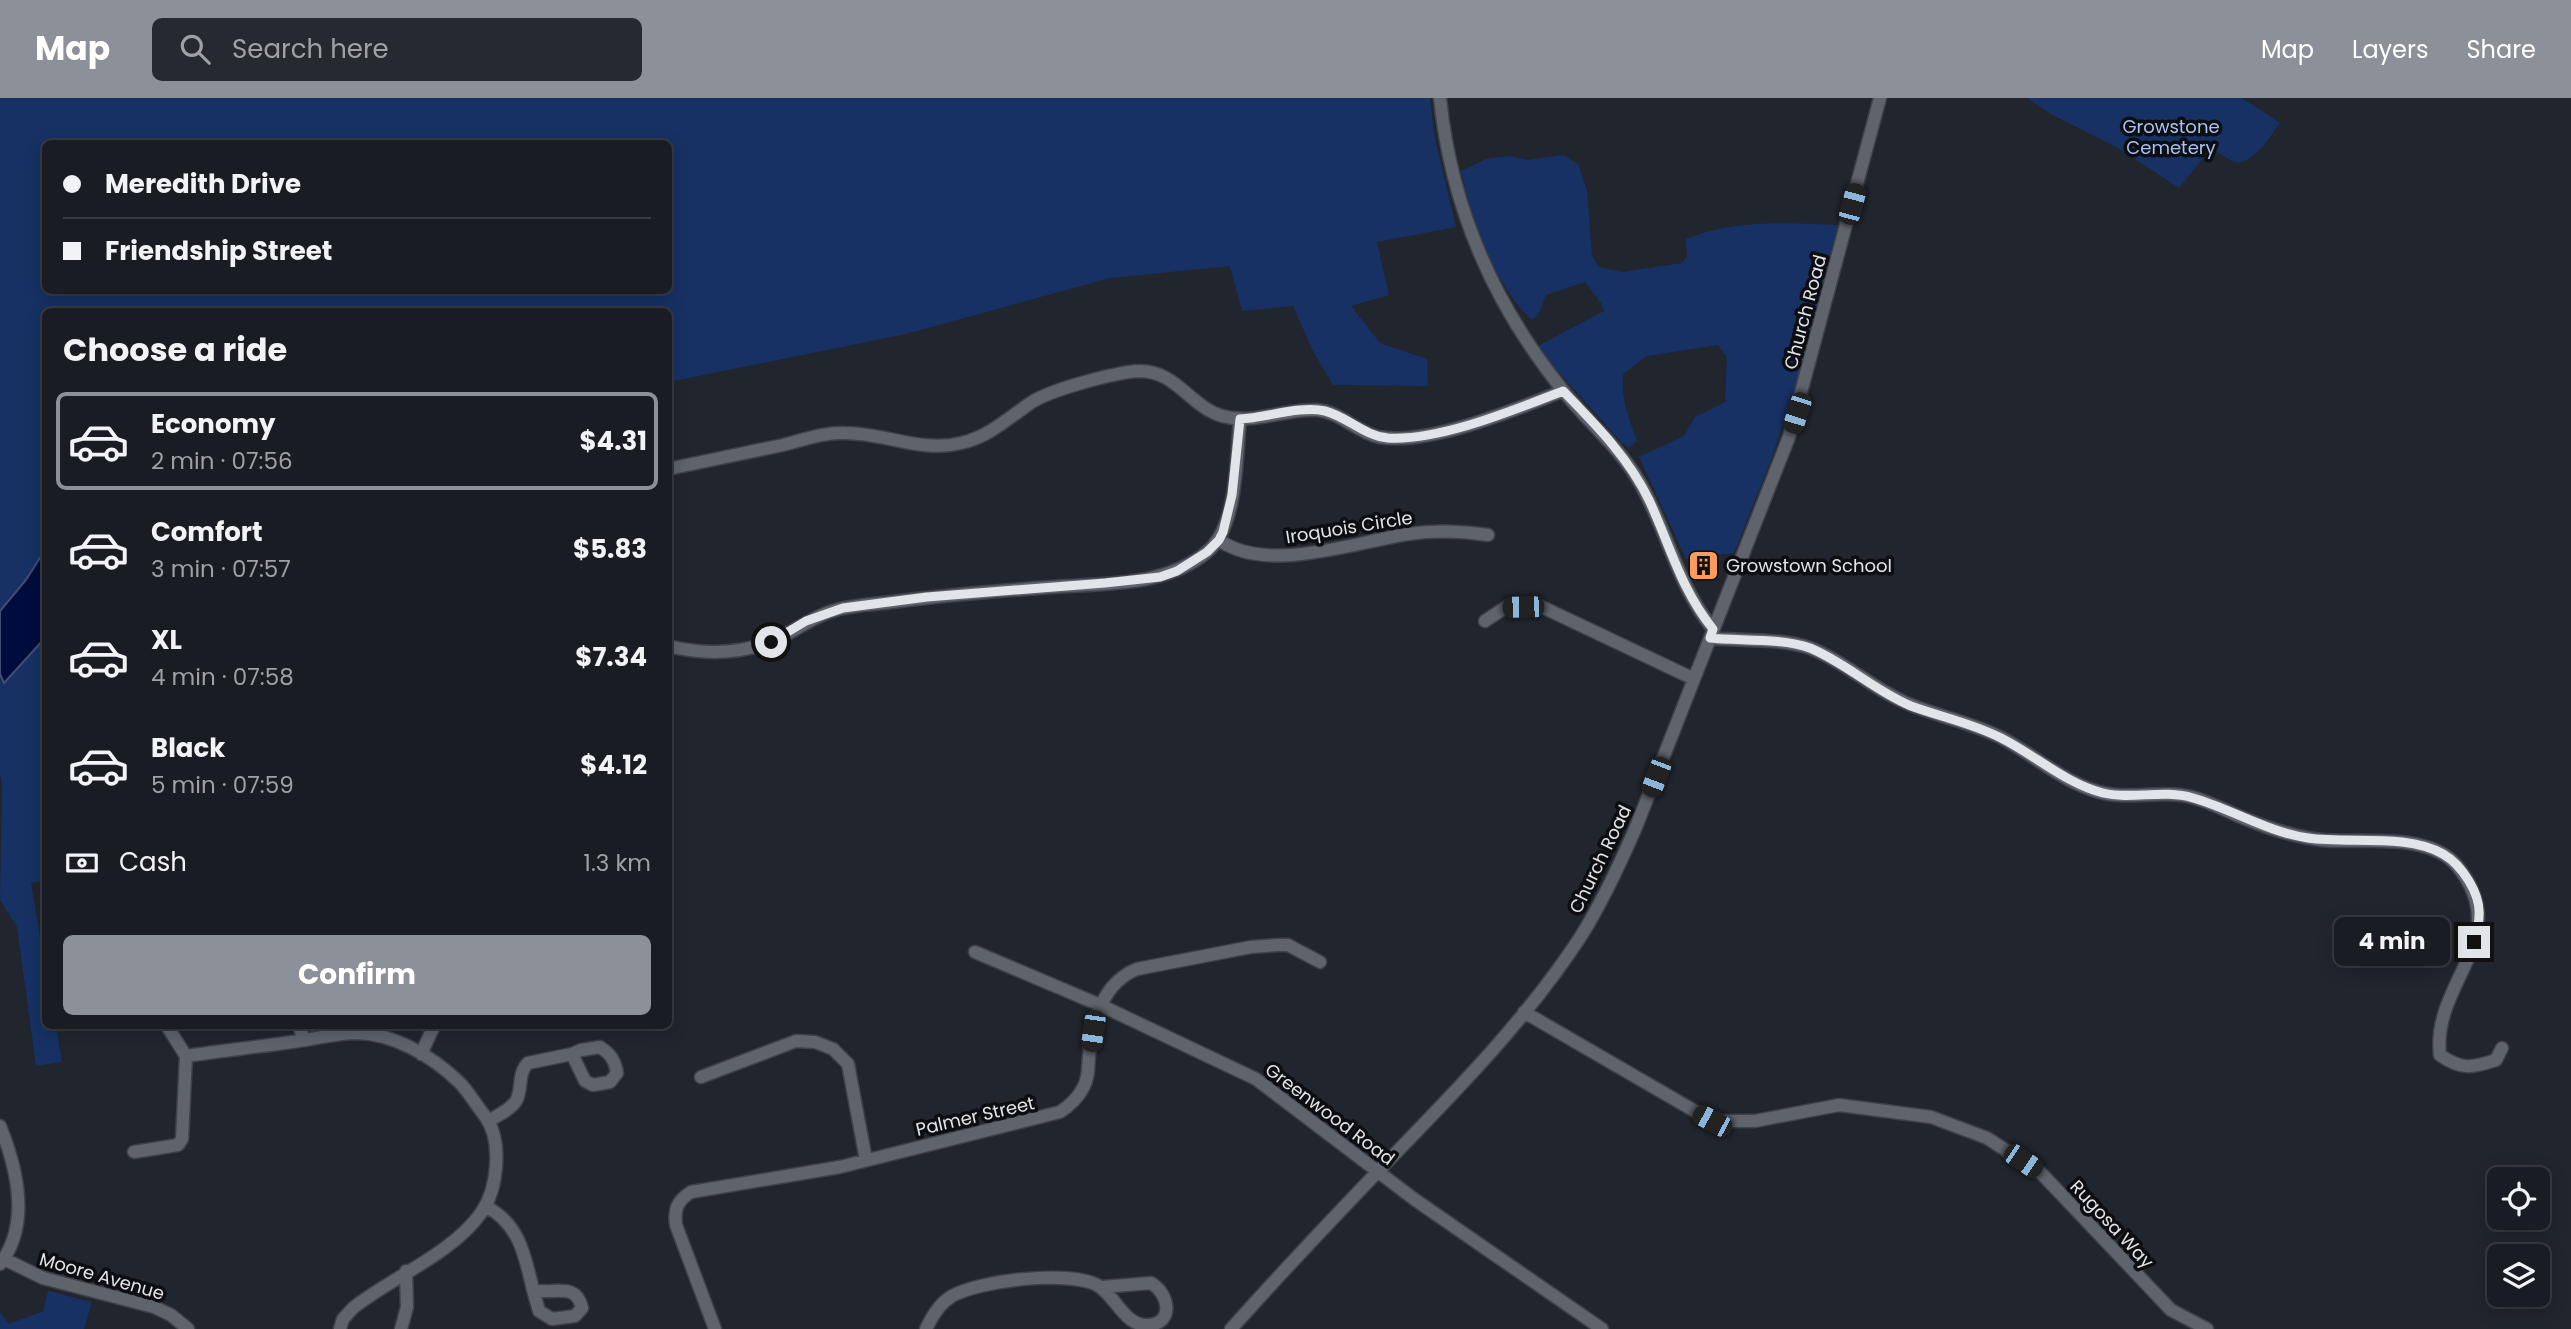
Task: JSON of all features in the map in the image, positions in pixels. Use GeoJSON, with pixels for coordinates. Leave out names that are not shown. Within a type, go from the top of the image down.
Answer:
{"type":"FeatureCollection","features":[{"type":"Feature","properties":{"kind":"street"},"geometry":{"type":"LineString","coordinates":[[1440,98],[1443,131],[1454,182],[1494,288],[1518,330],[1563,391],[1609,440],[1637,478],[1687,591],[1712,633],[1809,648],[1895,698],[1985,730],[2055,771],[2099,792],[2117,795],[2183,795],[2303,837],[2406,843],[2441,852],[2457,866],[2470,883],[2480,914],[2474,942],[2441,1018],[2438,1037],[2440,1055],[2454,1064],[2474,1067],[2496,1060],[2502,1048]]}},
{"type":"Feature","properties":{"kind":"street","name":"Church Road"},"geometry":{"type":"LineString","coordinates":[[1231,1329],[1482,1062],[1524,1012],[1581,936],[1616,872],[1797,413],[1880,98]]}},
{"type":"Feature","properties":{"kind":"street"},"geometry":{"type":"LineString","coordinates":[[672,468],[845,432],[921,445],[960,444],[996,429],[1029,403],[1046,394],[1138,371],[1165,377],[1215,414],[1240,419],[1319,410],[1337,415],[1372,435],[1411,438],[1474,422],[1563,391]]}},
{"type":"Feature","properties":{"kind":"street"},"geometry":{"type":"LineString","coordinates":[[672,647],[699,652],[735,651],[771,642],[806,621],[843,608],[927,597],[1160,577],[1177,571],[1193,562],[1219,540],[1232,495],[1240,419]]}},
{"type":"Feature","properties":{"kind":"street","name":"Iroquois Circle"},"geometry":{"type":"LineString","coordinates":[[1219,540],[1241,552],[1270,557],[1447,530],[1488,534]]}},
{"type":"Feature","properties":{"kind":"street"},"geometry":{"type":"LineString","coordinates":[[1485,621],[1506,607],[1540,606],[1694,679]]}},
{"type":"Feature","properties":{"kind":"street","name":"Palmer Street"},"geometry":{"type":"LineString","coordinates":[[715,1329],[676,1226],[675,1212],[681,1199],[691,1192],[797,1175],[1060,1112],[1082,1091],[1087,1080],[1093,1031],[1106,993],[1121,977],[1147,966],[1251,947],[1288,944],[1320,962]]}},
{"type":"Feature","properties":{"kind":"street","name":"Greenwood Road"},"geometry":{"type":"LineString","coordinates":[[975,952],[1100,1006],[1256,1079],[1377,1172],[1602,1329]]}},
{"type":"Feature","properties":{"kind":"street","name":"Rugosa Way"},"geometry":{"type":"LineString","coordinates":[[1524,1012],[1712,1121],[1755,1121],[1839,1105],[1931,1117],[1987,1138],[2041,1173],[2171,1310],[2207,1329]]}},
{"type":"Feature","properties":{"kind":"street"},"geometry":{"type":"LineString","coordinates":[[134,1153],[178,1145],[182,1139],[186,1055],[169,1029]]}},
{"type":"Feature","properties":{"kind":"street"},"geometry":{"type":"LineString","coordinates":[[300,1029],[304,1040]]}},
{"type":"Feature","properties":{"kind":"street"},"geometry":{"type":"LineString","coordinates":[[421,1054],[433,1029]]}},
{"type":"Feature","properties":{"kind":"street"},"geometry":{"type":"LineString","coordinates":[[186,1055],[356,1033],[376,1035],[399,1042],[421,1054],[461,1084],[488,1121],[494,1138],[496,1157],[485,1206],[453,1241],[353,1308],[343,1319],[340,1329]]}},
{"type":"Feature","properties":{"kind":"street"},"geometry":{"type":"LineString","coordinates":[[701,1077],[796,1041],[815,1042],[833,1049],[848,1064],[866,1160]]}},
{"type":"Feature","properties":{"kind":"street"},"geometry":{"type":"LineString","coordinates":[[488,1121],[514,1104],[522,1073],[528,1063],[572,1054]]}},
{"type":"Feature","properties":{"kind":"street"},"geometry":{"type":"LineString","coordinates":[[0,1126],[11,1154],[19,1192],[12,1241],[2,1262]]}},
{"type":"Feature","properties":{"kind":"street"},"geometry":{"type":"LineString","coordinates":[[485,1206],[498,1212],[514,1229],[520,1241],[533,1290]]}},
{"type":"Feature","properties":{"kind":"street","name":"Moore Avenue"},"geometry":{"type":"LineString","coordinates":[[2,1262],[43,1278],[155,1307],[171,1315],[188,1329]]}},
{"type":"Feature","properties":{"kind":"street"},"geometry":{"type":"LineString","coordinates":[[401,1329],[407,1307],[406,1271]]}},
{"type":"Feature","properties":{"kind":"street"},"geometry":{"type":"LineString","coordinates":[[926,1329],[935,1312],[952,1296],[981,1287],[1056,1277],[1084,1280],[1102,1287],[1151,1283],[1165,1295],[1168,1306],[1157,1323],[1139,1324],[1131,1319],[1102,1287]]}},
{"type":"Feature","properties":{"kind":"green space"},"geometry":{"type":"Polygon","coordinates":[[[0,98],[1430,98],[1434,134],[1456,227],[1377,242],[1389,295],[1351,306],[1380,343],[1427,359],[1428,386],[1333,385],[1312,349],[1293,306],[1242,311],[1230,266],[1110,278],[906,334],[672,381],[672,308],[42,308],[42,881],[31,883],[42,949],[42,1029],[56,1029],[62,1062],[36,1066],[17,927],[0,900],[0,98]]]}},
{"type":"Feature","properties":{"kind":"green space","name":"Growstone Cemetery"},"geometry":{"type":"Polygon","coordinates":[[[2027,98],[2242,98],[2280,123],[2254,155],[2241,162],[2232,161],[2215,151],[2208,152],[2179,188],[2120,149],[2051,114],[2027,98]]]}},
{"type":"Feature","properties":{"kind":"green space"},"geometry":{"type":"Polygon","coordinates":[[[1563,155],[1578,164],[1587,190],[1592,256],[1599,267],[1622,272],[1682,263],[1687,257],[1686,239],[1723,228],[1761,224],[1838,225],[1797,382],[1771,460],[1734,553],[1686,559],[1639,457],[1684,436],[1695,417],[1725,402],[1727,357],[1718,345],[1647,356],[1623,374],[1624,400],[1637,440],[1629,448],[1536,347],[1604,311],[1601,303],[1585,282],[1546,295],[1538,315],[1532,320],[1506,289],[1486,251],[1461,171],[1486,159],[1509,156],[1528,160],[1563,155]]]}},
{"type":"Feature","properties":{"kind":"green space"},"geometry":{"type":"Polygon","coordinates":[[[48,1291],[92,1302],[84,1329],[0,1329],[0,1313],[9,1324],[43,1311],[48,1291]]]}},
{"type":"Feature","properties":{"kind":"shaded area"},"geometry":{"type":"Polygon","coordinates":[[[42,555],[42,641],[4,683],[0,674],[0,611],[26,580],[42,555]]]}},
{"type":"Feature","properties":{"kind":"place","name":"Growstown School"},"geometry":{"type":"Point","coordinates":[1703,565]}},
{"type":"Feature","properties":{"kind":"route"},"geometry":{"type":"LineString","coordinates":[[771,642],[806,621],[843,608],[927,597],[1160,577],[1177,571],[1207,552],[1223,532],[1232,495],[1240,419],[1319,410],[1337,415],[1372,435],[1411,438],[1486,418],[1563,391],[1609,440],[1637,478],[1687,591],[1713,629],[1710,638],[1788,643],[1809,648],[1895,698],[1967,722],[2003,738],[2055,771],[2099,792],[2117,795],[2183,795],[2275,830],[2303,837],[2350,842],[2406,843],[2441,852],[2457,866],[2473,891],[2480,914],[2474,942]]}}]}
